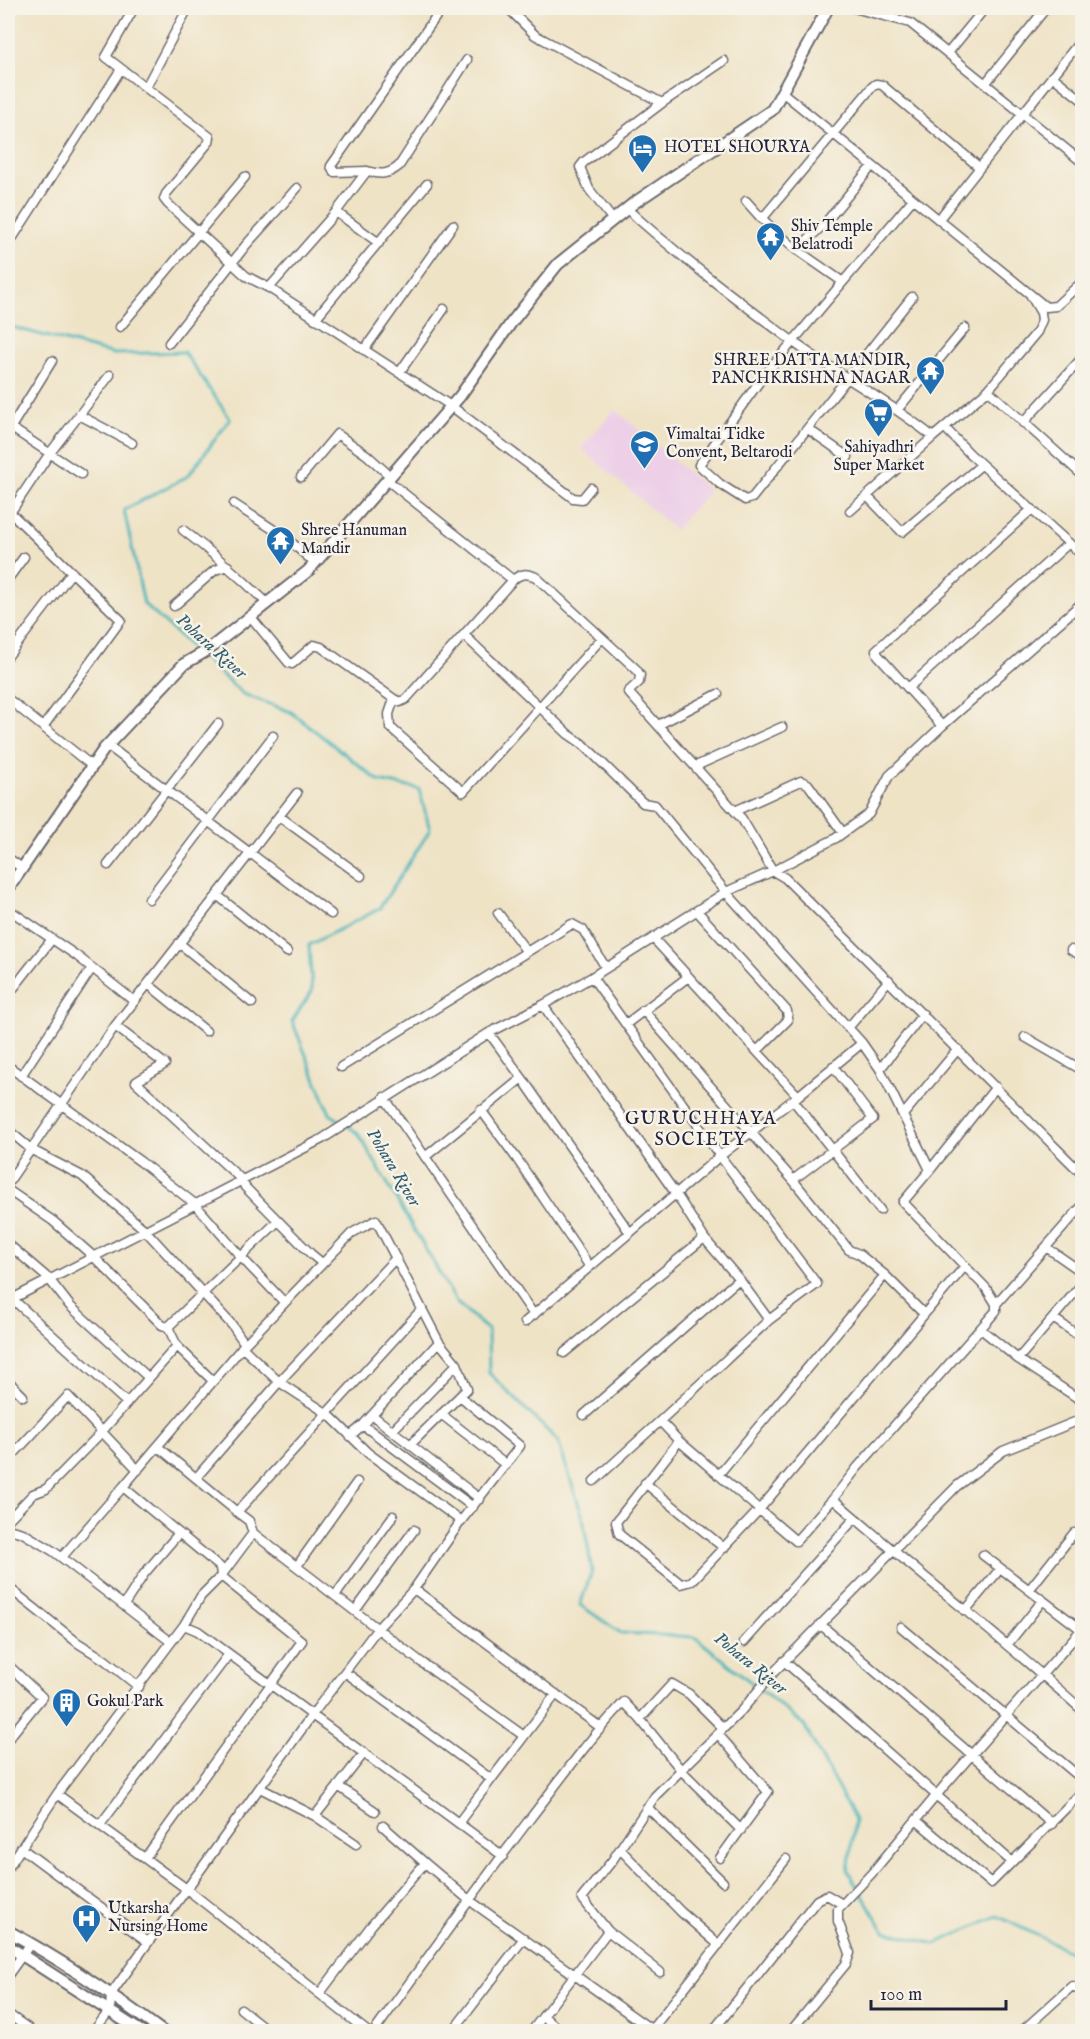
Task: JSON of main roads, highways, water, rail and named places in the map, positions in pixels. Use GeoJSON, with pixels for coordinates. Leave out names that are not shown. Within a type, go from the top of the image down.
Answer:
{"type":"FeatureCollection","features":[{"type":"Feature","properties":{"kind":"waterway","name":"Pohara River"},"geometry":{"type":"LineString","coordinates":[[8,326],[114,354],[184,352],[230,419],[188,476],[124,510],[144,604],[243,694],[291,712],[379,781],[419,789],[430,830],[379,909],[309,945],[312,991],[292,1021],[330,1114],[358,1133],[457,1303],[488,1330],[489,1373],[558,1441],[583,1518],[592,1571],[580,1605],[621,1633],[695,1637],[804,1725],[855,1820],[848,1871],[884,1931],[935,1944],[997,1916],[1082,1957]]}},
{"type":"Feature","properties":{"kind":"place","name":"HOTEL SHOURYA"},"geometry":{"type":"Point","coordinates":[643,174]}},
{"type":"Feature","properties":{"kind":"place","name":"Shiv Temple Belatrodi"},"geometry":{"type":"Point","coordinates":[770,262]}},
{"type":"Feature","properties":{"kind":"place","name":"SHREE DATTA MANDIR, PANCHKRISHNA NAGAR"},"geometry":{"type":"Point","coordinates":[931,396]}},
{"type":"Feature","properties":{"kind":"place","name":"Sahiyadhri Super Market"},"geometry":{"type":"Point","coordinates":[879,438]}},
{"type":"Feature","properties":{"kind":"place","name":"Vimaltai Tidke Convent, Beltarodi"},"geometry":{"type":"Point","coordinates":[645,470]}},
{"type":"Feature","properties":{"kind":"place","name":"Shree Hanuman Mandir"},"geometry":{"type":"Point","coordinates":[280,566]}},
{"type":"Feature","properties":{"kind":"place","name":"Gokul Park"},"geometry":{"type":"Point","coordinates":[66,1728]}},
{"type":"Feature","properties":{"kind":"place","name":"Utkarsha Nursing Home"},"geometry":{"type":"Point","coordinates":[87,1944]}},
{"type":"Feature","properties":{"kind":"district","name":"GURUCHHAYA SOCIETY"},"geometry":{"type":"Point","coordinates":[701,1129]}}]}
